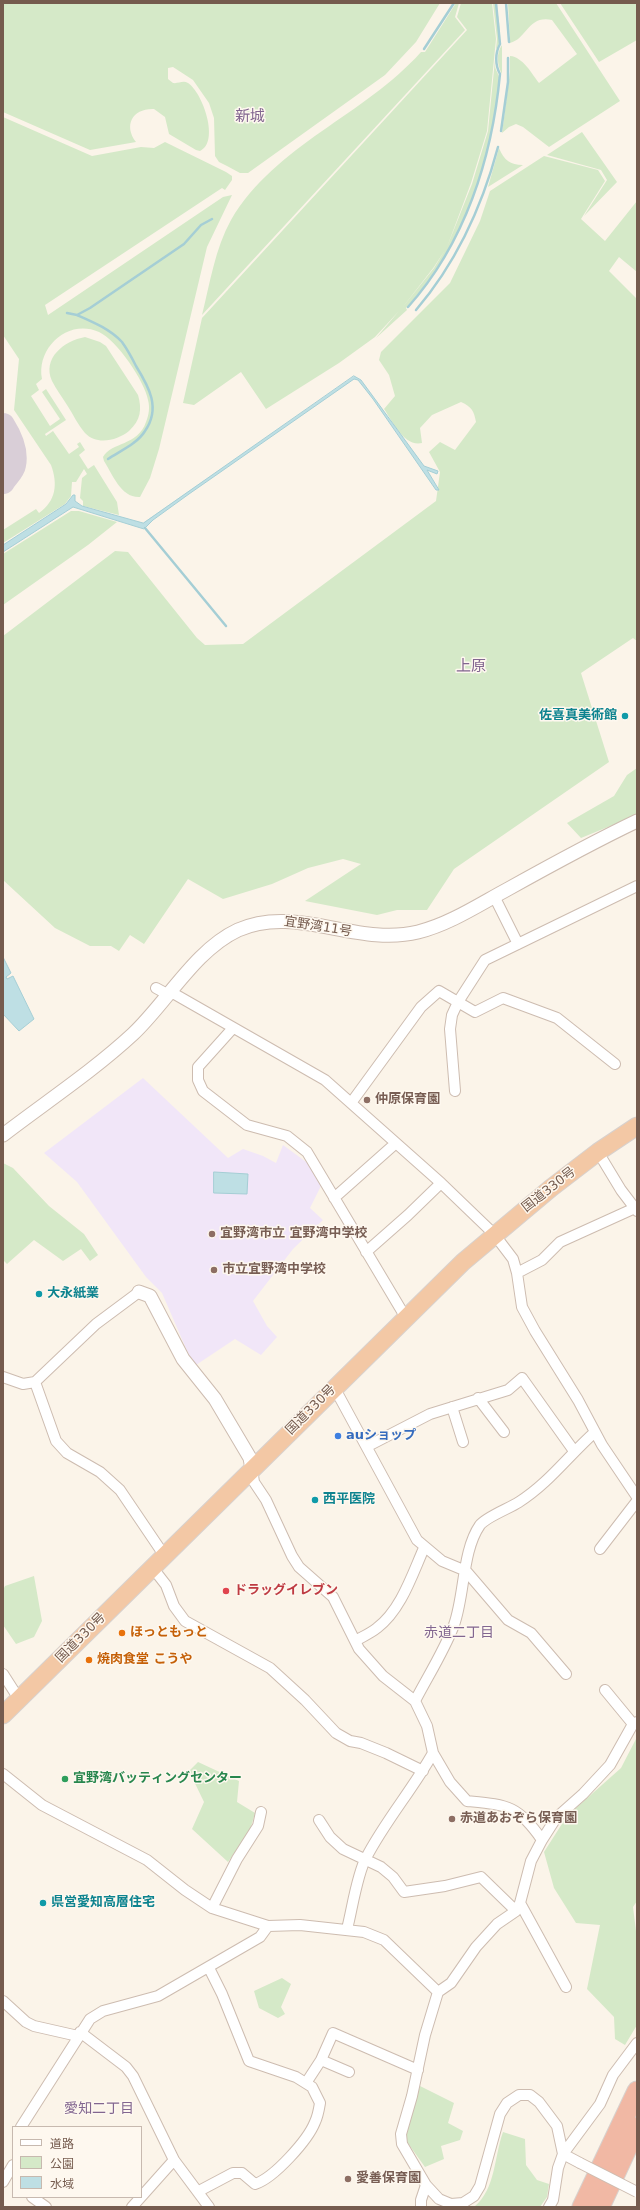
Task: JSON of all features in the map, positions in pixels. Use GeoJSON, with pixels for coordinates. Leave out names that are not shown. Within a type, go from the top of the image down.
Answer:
{"type":"FeatureCollection","features":[{"type":"Feature","properties":{"kind":"highway","name":"国道330号"},"geometry":{"type":"LineString","coordinates":[[3,1714],[334,1388],[494,1234],[598,1152],[637,1126]]}},
{"type":"Feature","properties":{"kind":"highway"},"geometry":{"type":"LineString","coordinates":[[582,2207],[637,2092]]}},
{"type":"Feature","properties":{"kind":"highway"},"geometry":{"type":"LineString","coordinates":[[600,2207],[637,2127]]}},
{"type":"Feature","properties":{"kind":"street","name":"宜野湾11号"},"geometry":{"type":"LineString","coordinates":[[3,1135],[107,1056],[132,1034],[170,994],[191,968],[217,943],[231,934],[260,922],[288,921],[355,933],[399,935],[417,932],[444,924],[589,844],[637,821]]}},
{"type":"Feature","properties":{"kind":"street"},"geometry":{"type":"LineString","coordinates":[[455,1091],[450,1029],[452,1015],[458,1002],[485,960],[637,886]]}},
{"type":"Feature","properties":{"kind":"street"},"geometry":{"type":"LineString","coordinates":[[494,896],[518,944]]}},
{"type":"Feature","properties":{"kind":"street"},"geometry":{"type":"LineString","coordinates":[[156,988],[233,1028],[325,1080],[441,1183],[494,1234],[513,1258],[518,1273],[522,1307],[556,1367],[578,1400],[595,1432],[637,1497]]}},
{"type":"Feature","properties":{"kind":"street"},"geometry":{"type":"LineString","coordinates":[[351,1103],[421,1007],[439,991],[475,1012],[504,998],[558,1018],[615,1064]]}},
{"type":"Feature","properties":{"kind":"street"},"geometry":{"type":"LineString","coordinates":[[233,1028],[198,1067],[198,1080],[203,1091],[247,1125],[287,1136],[307,1152],[406,1318]]}},
{"type":"Feature","properties":{"kind":"street"},"geometry":{"type":"LineString","coordinates":[[334,1198],[396,1143]]}},
{"type":"Feature","properties":{"kind":"street"},"geometry":{"type":"LineString","coordinates":[[518,1273],[542,1260],[560,1242],[636,1209],[621,1190],[598,1152]]}},
{"type":"Feature","properties":{"kind":"street"},"geometry":{"type":"LineString","coordinates":[[366,1252],[408,1215],[441,1183]]}},
{"type":"Feature","properties":{"kind":"street"},"geometry":{"type":"LineString","coordinates":[[3,1377],[23,1384],[35,1382],[96,1324],[139,1292],[150,1296],[183,1359],[215,1399],[250,1458],[254,1482],[266,1500],[292,1556],[299,1566],[333,1597],[359,1649],[383,1676],[415,1701],[427,1726],[434,1753],[450,1782],[467,1801],[499,1804],[522,1814],[542,1840]]}},
{"type":"Feature","properties":{"kind":"street"},"geometry":{"type":"LineString","coordinates":[[368,1446],[430,1414],[508,1390],[522,1378],[574,1451]]}},
{"type":"Feature","properties":{"kind":"street"},"geometry":{"type":"LineString","coordinates":[[35,1382],[56,1441],[68,1453],[100,1472],[120,1490],[164,1555]]}},
{"type":"Feature","properties":{"kind":"street"},"geometry":{"type":"LineString","coordinates":[[334,1388],[368,1446],[417,1540],[424,1548],[442,1561],[466,1571],[508,1620],[530,1633],[566,1674]]}},
{"type":"Feature","properties":{"kind":"street"},"geometry":{"type":"LineString","coordinates":[[478,1398],[504,1432]]}},
{"type":"Feature","properties":{"kind":"street"},"geometry":{"type":"LineString","coordinates":[[452,1407],[463,1442]]}},
{"type":"Feature","properties":{"kind":"street"},"geometry":{"type":"LineString","coordinates":[[415,1701],[454,1626],[462,1600],[472,1542],[481,1524],[520,1501],[544,1484],[574,1451],[595,1432]]}},
{"type":"Feature","properties":{"kind":"street"},"geometry":{"type":"LineString","coordinates":[[600,1549],[637,1501]]}},
{"type":"Feature","properties":{"kind":"street"},"geometry":{"type":"LineString","coordinates":[[355,1641],[377,1628],[392,1613],[424,1548]]}},
{"type":"Feature","properties":{"kind":"street"},"geometry":{"type":"LineString","coordinates":[[152,1567],[166,1585],[174,1606],[185,1621],[270,1668],[305,1700],[336,1733],[350,1741],[361,1743],[386,1753],[423,1771]]}},
{"type":"Feature","properties":{"kind":"street"},"geometry":{"type":"LineString","coordinates":[[3,1674],[19,1698]]}},
{"type":"Feature","properties":{"kind":"street"},"geometry":{"type":"LineString","coordinates":[[563,2154],[557,2126],[539,2102],[530,2095],[519,2095],[508,2103],[500,2114],[480,2186],[474,2196],[463,2203],[451,2204],[439,2199],[426,2185],[402,2144],[401,2134],[418,2070],[424,2035],[438,1992],[451,1982],[476,1947],[497,1924],[518,1907],[531,1861],[542,1840],[556,1818],[583,1794],[610,1765],[635,1723],[605,1690]]}},
{"type":"Feature","properties":{"kind":"street"},"geometry":{"type":"LineString","coordinates":[[347,1929],[365,1860],[387,1821],[434,1753]]}},
{"type":"Feature","properties":{"kind":"street"},"geometry":{"type":"LineString","coordinates":[[3,1774],[42,1805],[147,1860],[184,1890],[212,1908],[268,1926],[300,1925],[364,1932],[384,1940],[438,1992]]}},
{"type":"Feature","properties":{"kind":"street"},"geometry":{"type":"LineString","coordinates":[[212,1908],[238,1859],[258,1826],[261,1812]]}},
{"type":"Feature","properties":{"kind":"street"},"geometry":{"type":"LineString","coordinates":[[319,1820],[330,1837],[343,1849],[381,1867],[393,1877],[404,1892],[446,1886],[481,1877],[518,1907],[566,1987]]}},
{"type":"Feature","properties":{"kind":"street"},"geometry":{"type":"LineString","coordinates":[[22,2126],[90,2019],[103,2011],[158,1996],[209,1968],[260,1937],[268,1926]]}},
{"type":"Feature","properties":{"kind":"street"},"geometry":{"type":"LineString","coordinates":[[199,2191],[233,2173],[242,2173],[256,2184],[263,2182],[296,2150],[315,2123],[320,2103],[312,2087],[296,2077],[249,2062],[222,1994],[209,1968]]}},
{"type":"Feature","properties":{"kind":"street"},"geometry":{"type":"LineString","coordinates":[[3,2001],[26,2022],[34,2026],[79,2034],[126,2067],[133,2076],[174,2160],[199,2191],[209,2207]]}},
{"type":"Feature","properties":{"kind":"street"},"geometry":{"type":"LineString","coordinates":[[306,2083],[321,2060],[333,2033],[418,2070]]}},
{"type":"Feature","properties":{"kind":"street"},"geometry":{"type":"LineString","coordinates":[[549,2207],[553,2200],[558,2168],[563,2154],[600,2104],[613,2075],[637,2043]]}},
{"type":"Feature","properties":{"kind":"street"},"geometry":{"type":"LineString","coordinates":[[321,2060],[349,2072]]}},
{"type":"Feature","properties":{"kind":"street"},"geometry":{"type":"LineString","coordinates":[[563,2154],[637,2192]]}},
{"type":"Feature","properties":{"kind":"street"},"geometry":{"type":"LineString","coordinates":[[142,2196],[174,2160]]}},
{"type":"Feature","properties":{"kind":"street"},"geometry":{"type":"LineString","coordinates":[[7,2181],[12,2168]]}},
{"type":"Feature","properties":{"kind":"street"},"geometry":{"type":"LineString","coordinates":[[421,2207],[421,2200],[426,2185]]}},
{"type":"Feature","properties":{"kind":"street"},"geometry":{"type":"LineString","coordinates":[[33,2198],[46,2207]]}},
{"type":"Feature","properties":{"kind":"street"},"geometry":{"type":"LineString","coordinates":[[132,2207],[140,2198]]}},
{"type":"Feature","properties":{"kind":"shaded area","name":"宜野湾市立 宜野湾中学校"},"geometry":{"type":"Polygon","coordinates":[[[143,1078],[228,1158],[243,1149],[263,1156],[276,1163],[283,1145],[309,1164],[321,1186],[310,1208],[323,1220],[293,1249],[253,1301],[267,1326],[277,1337],[261,1355],[235,1339],[196,1365],[191,1360],[162,1293],[146,1277],[77,1182],[44,1153],[143,1078]]]}},
{"type":"Feature","properties":{"kind":"green space"},"geometry":{"type":"Polygon","coordinates":[[[3,3],[440,3],[416,42],[385,75],[248,173],[240,173],[219,162],[215,156],[214,118],[209,103],[193,80],[173,67],[168,68],[168,79],[173,83],[188,83],[194,88],[204,107],[209,128],[209,138],[206,146],[200,151],[169,134],[165,117],[154,109],[140,111],[132,119],[130,130],[136,142],[90,150],[3,112],[3,3]]]}},
{"type":"Feature","properties":{"kind":"green space"},"geometry":{"type":"Polygon","coordinates":[[[456,3],[459,3],[455,17],[465,30],[202,315],[214,266],[225,231],[250,194],[272,171],[296,150],[374,95],[421,52],[425,52],[456,3]]]}},
{"type":"Feature","properties":{"kind":"green space"},"geometry":{"type":"Polygon","coordinates":[[[461,3],[492,3],[496,39],[487,131],[471,183],[447,247],[472,184],[488,131],[496,53],[495,67],[499,77],[494,116],[482,168],[474,194],[464,218],[438,265],[406,308],[407,310],[376,338],[399,311],[375,337],[339,363],[266,409],[241,372],[194,405],[183,403],[202,318],[467,30],[457,17],[461,3]],[[445,250],[434,267],[402,308],[434,268],[445,250]]]}},
{"type":"Feature","properties":{"kind":"green space"},"geometry":{"type":"Polygon","coordinates":[[[493,3],[496,3],[500,42],[496,50],[497,39],[493,3]]]}},
{"type":"Feature","properties":{"kind":"green space"},"geometry":{"type":"Polygon","coordinates":[[[508,3],[556,3],[620,101],[549,147],[523,127],[516,124],[509,127],[502,133],[510,72],[510,56],[519,59],[539,83],[577,54],[552,20],[544,19],[538,21],[516,41],[510,43],[508,3]]]}},
{"type":"Feature","properties":{"kind":"green space"},"geometry":{"type":"Polygon","coordinates":[[[560,3],[637,3],[637,40],[599,62],[560,3]]]}},
{"type":"Feature","properties":{"kind":"green space"},"geometry":{"type":"Polygon","coordinates":[[[502,45],[502,74],[498,59],[502,45]]]}},
{"type":"Feature","properties":{"kind":"green space"},"geometry":{"type":"Polygon","coordinates":[[[3,117],[92,156],[141,147],[154,148],[165,142],[232,176],[232,180],[225,190],[222,188],[45,305],[48,315],[223,197],[232,195],[207,247],[159,449],[150,478],[140,497],[128,494],[118,485],[103,457],[107,452],[131,440],[142,430],[147,419],[149,408],[146,392],[129,362],[114,343],[99,332],[87,329],[76,329],[57,339],[49,347],[41,368],[42,379],[36,384],[39,390],[31,396],[50,426],[60,419],[42,392],[46,389],[66,420],[45,434],[46,436],[53,431],[69,454],[79,447],[77,444],[80,442],[85,450],[79,455],[88,469],[94,465],[117,502],[119,515],[83,506],[83,501],[80,498],[82,478],[87,474],[84,469],[76,482],[72,482],[71,496],[65,504],[3,543],[3,530],[36,509],[39,513],[45,508],[52,498],[55,485],[51,465],[14,410],[19,359],[3,335],[3,117]]]}},
{"type":"Feature","properties":{"kind":"green space"},"geometry":{"type":"Polygon","coordinates":[[[582,132],[617,182],[584,216],[607,180],[601,170],[547,155],[582,132]]]}},
{"type":"Feature","properties":{"kind":"green space"},"geometry":{"type":"Polygon","coordinates":[[[499,148],[505,159],[514,164],[523,165],[488,187],[499,148]]]}},
{"type":"Feature","properties":{"kind":"green space"},"geometry":{"type":"Polygon","coordinates":[[[544,156],[598,170],[605,181],[581,219],[605,241],[637,201],[637,272],[619,257],[609,271],[637,299],[637,641],[633,638],[581,673],[609,762],[454,869],[427,910],[397,910],[377,915],[305,901],[361,864],[343,859],[308,868],[272,884],[223,899],[188,879],[144,944],[130,935],[119,951],[111,946],[90,946],[55,928],[3,880],[3,636],[115,551],[128,552],[197,638],[205,645],[243,644],[436,501],[440,472],[429,452],[440,442],[455,450],[476,422],[474,415],[468,406],[461,402],[432,415],[420,428],[422,443],[410,441],[404,437],[395,427],[384,409],[395,396],[389,375],[379,360],[381,352],[450,283],[480,221],[490,191],[544,156]]]}},
{"type":"Feature","properties":{"kind":"green space"},"geometry":{"type":"Polygon","coordinates":[[[85,337],[100,342],[106,346],[138,395],[140,414],[136,423],[129,431],[113,439],[95,439],[85,433],[52,381],[50,365],[57,352],[70,342],[85,337]]]}},
{"type":"Feature","properties":{"kind":"green space"},"geometry":{"type":"Polygon","coordinates":[[[71,511],[79,511],[117,522],[88,545],[3,605],[3,554],[71,511]]]}},
{"type":"Feature","properties":{"kind":"green space"},"geometry":{"type":"Polygon","coordinates":[[[637,768],[637,815],[581,838],[567,823],[614,796],[627,775],[637,768]]]}},
{"type":"Feature","properties":{"kind":"green space"},"geometry":{"type":"Polygon","coordinates":[[[3,1163],[13,1168],[49,1206],[84,1234],[98,1255],[90,1261],[81,1249],[63,1261],[34,1240],[7,1264],[3,1260],[3,1163]]]}},
{"type":"Feature","properties":{"kind":"green space"},"geometry":{"type":"Polygon","coordinates":[[[34,1576],[42,1621],[34,1637],[16,1644],[3,1625],[3,1590],[5,1586],[34,1576]]]}},
{"type":"Feature","properties":{"kind":"green space"},"geometry":{"type":"Polygon","coordinates":[[[637,1737],[637,1901],[633,1907],[637,1939],[637,2025],[625,2045],[615,2039],[614,2017],[587,1989],[600,1925],[576,1923],[554,1888],[544,1852],[567,1816],[621,1768],[637,1737]]]}},
{"type":"Feature","properties":{"kind":"green space"},"geometry":{"type":"Polygon","coordinates":[[[198,1762],[239,1781],[237,1802],[255,1813],[250,1830],[228,1862],[192,1829],[204,1802],[189,1771],[198,1762]]]}},
{"type":"Feature","properties":{"kind":"green space"},"geometry":{"type":"Polygon","coordinates":[[[282,1978],[291,1984],[281,2007],[285,2014],[278,2018],[259,2008],[254,1991],[282,1978]]]}},
{"type":"Feature","properties":{"kind":"green space"},"geometry":{"type":"Polygon","coordinates":[[[420,2086],[454,2103],[448,2123],[463,2131],[460,2140],[441,2146],[444,2159],[425,2167],[407,2142],[406,2131],[420,2086]]]}},
{"type":"Feature","properties":{"kind":"green space"},"geometry":{"type":"Polygon","coordinates":[[[503,2132],[525,2139],[526,2165],[537,2180],[549,2184],[547,2197],[540,2207],[474,2207],[487,2191],[503,2132]]]}},
{"type":"Feature","properties":{"kind":"water"},"geometry":{"type":"Polygon","coordinates":[[[354,376],[361,380],[424,466],[438,471],[437,474],[427,470],[439,490],[436,490],[373,399],[358,380],[354,379],[189,494],[153,520],[144,529],[73,507],[3,552],[3,545],[66,504],[73,495],[75,495],[75,501],[82,506],[143,523],[354,376]]]}},
{"type":"Feature","properties":{"kind":"water"},"geometry":{"type":"Polygon","coordinates":[[[3,957],[11,973],[6,977],[7,979],[13,976],[34,1019],[19,1031],[3,1014],[3,957]]]}},
{"type":"Feature","properties":{"kind":"water"},"geometry":{"type":"Polygon","coordinates":[[[214,1172],[248,1174],[247,1194],[214,1193],[214,1172]]]}},
{"type":"Feature","properties":{"kind":"waterway"},"geometry":{"type":"LineString","coordinates":[[424,49],[454,3]]}},
{"type":"Feature","properties":{"kind":"waterway"},"geometry":{"type":"LineString","coordinates":[[408,307],[428,282],[445,256],[460,228],[482,168],[496,106],[500,74],[496,59],[500,44],[496,3]]}},
{"type":"Feature","properties":{"kind":"waterway"},"geometry":{"type":"LineString","coordinates":[[506,3],[509,42]]}},
{"type":"Feature","properties":{"kind":"waterway"},"geometry":{"type":"LineString","coordinates":[[501,131],[508,82],[508,58]]}},
{"type":"Feature","properties":{"kind":"waterway"},"geometry":{"type":"LineString","coordinates":[[416,310],[431,292],[456,253],[476,212],[492,169],[498,147]]}},
{"type":"Feature","properties":{"kind":"waterway"},"geometry":{"type":"LineString","coordinates":[[67,313],[77,315],[90,308],[184,244],[201,225],[212,219]]}},
{"type":"Feature","properties":{"kind":"waterway"},"geometry":{"type":"LineString","coordinates":[[77,315],[107,330],[122,342],[149,390],[153,406],[150,422],[142,436],[108,459]]}},
{"type":"Feature","properties":{"kind":"waterway"},"geometry":{"type":"LineString","coordinates":[[145,528],[226,626]]}},
{"type":"Feature","properties":{"kind":"taxiway"},"geometry":{"type":"LineString","coordinates":[[3,425],[15,454],[14,465],[3,482]]}},
{"type":"Feature","properties":{"kind":"place","name":"佐喜真美術館"},"geometry":{"type":"Point","coordinates":[625,716]}},
{"type":"Feature","properties":{"kind":"place","name":"仲原保育園"},"geometry":{"type":"Point","coordinates":[367,1100]}},
{"type":"Feature","properties":{"kind":"place","name":"宜野湾市立 宜野湾中学校"},"geometry":{"type":"Point","coordinates":[212,1234]}},
{"type":"Feature","properties":{"kind":"place","name":"市立宜野湾中学校"},"geometry":{"type":"Point","coordinates":[214,1270]}},
{"type":"Feature","properties":{"kind":"place","name":"大永紙業"},"geometry":{"type":"Point","coordinates":[39,1294]}},
{"type":"Feature","properties":{"kind":"place","name":"auショップ"},"geometry":{"type":"Point","coordinates":[338,1436]}},
{"type":"Feature","properties":{"kind":"place","name":"西平医院"},"geometry":{"type":"Point","coordinates":[315,1500]}},
{"type":"Feature","properties":{"kind":"place","name":"ドラッグイレブン"},"geometry":{"type":"Point","coordinates":[226,1591]}},
{"type":"Feature","properties":{"kind":"place","name":"ほっともっと"},"geometry":{"type":"Point","coordinates":[122,1633]}},
{"type":"Feature","properties":{"kind":"place","name":"焼肉食堂 こうや"},"geometry":{"type":"Point","coordinates":[89,1660]}},
{"type":"Feature","properties":{"kind":"place","name":"宜野湾バッティングセンター"},"geometry":{"type":"Point","coordinates":[65,1779]}},
{"type":"Feature","properties":{"kind":"place","name":"赤道あおぞら保育園"},"geometry":{"type":"Point","coordinates":[452,1819]}},
{"type":"Feature","properties":{"kind":"place","name":"県営愛知高層住宅"},"geometry":{"type":"Point","coordinates":[43,1903]}},
{"type":"Feature","properties":{"kind":"place","name":"愛善保育園"},"geometry":{"type":"Point","coordinates":[348,2179]}},
{"type":"Feature","properties":{"kind":"district","name":"新城"},"geometry":{"type":"Point","coordinates":[250,117]}},
{"type":"Feature","properties":{"kind":"district","name":"上原"},"geometry":{"type":"Point","coordinates":[471,667]}},
{"type":"Feature","properties":{"kind":"district","name":"赤道二丁目"},"geometry":{"type":"Point","coordinates":[459,1633]}},
{"type":"Feature","properties":{"kind":"district","name":"愛知二丁目"},"geometry":{"type":"Point","coordinates":[99,2109]}}]}
